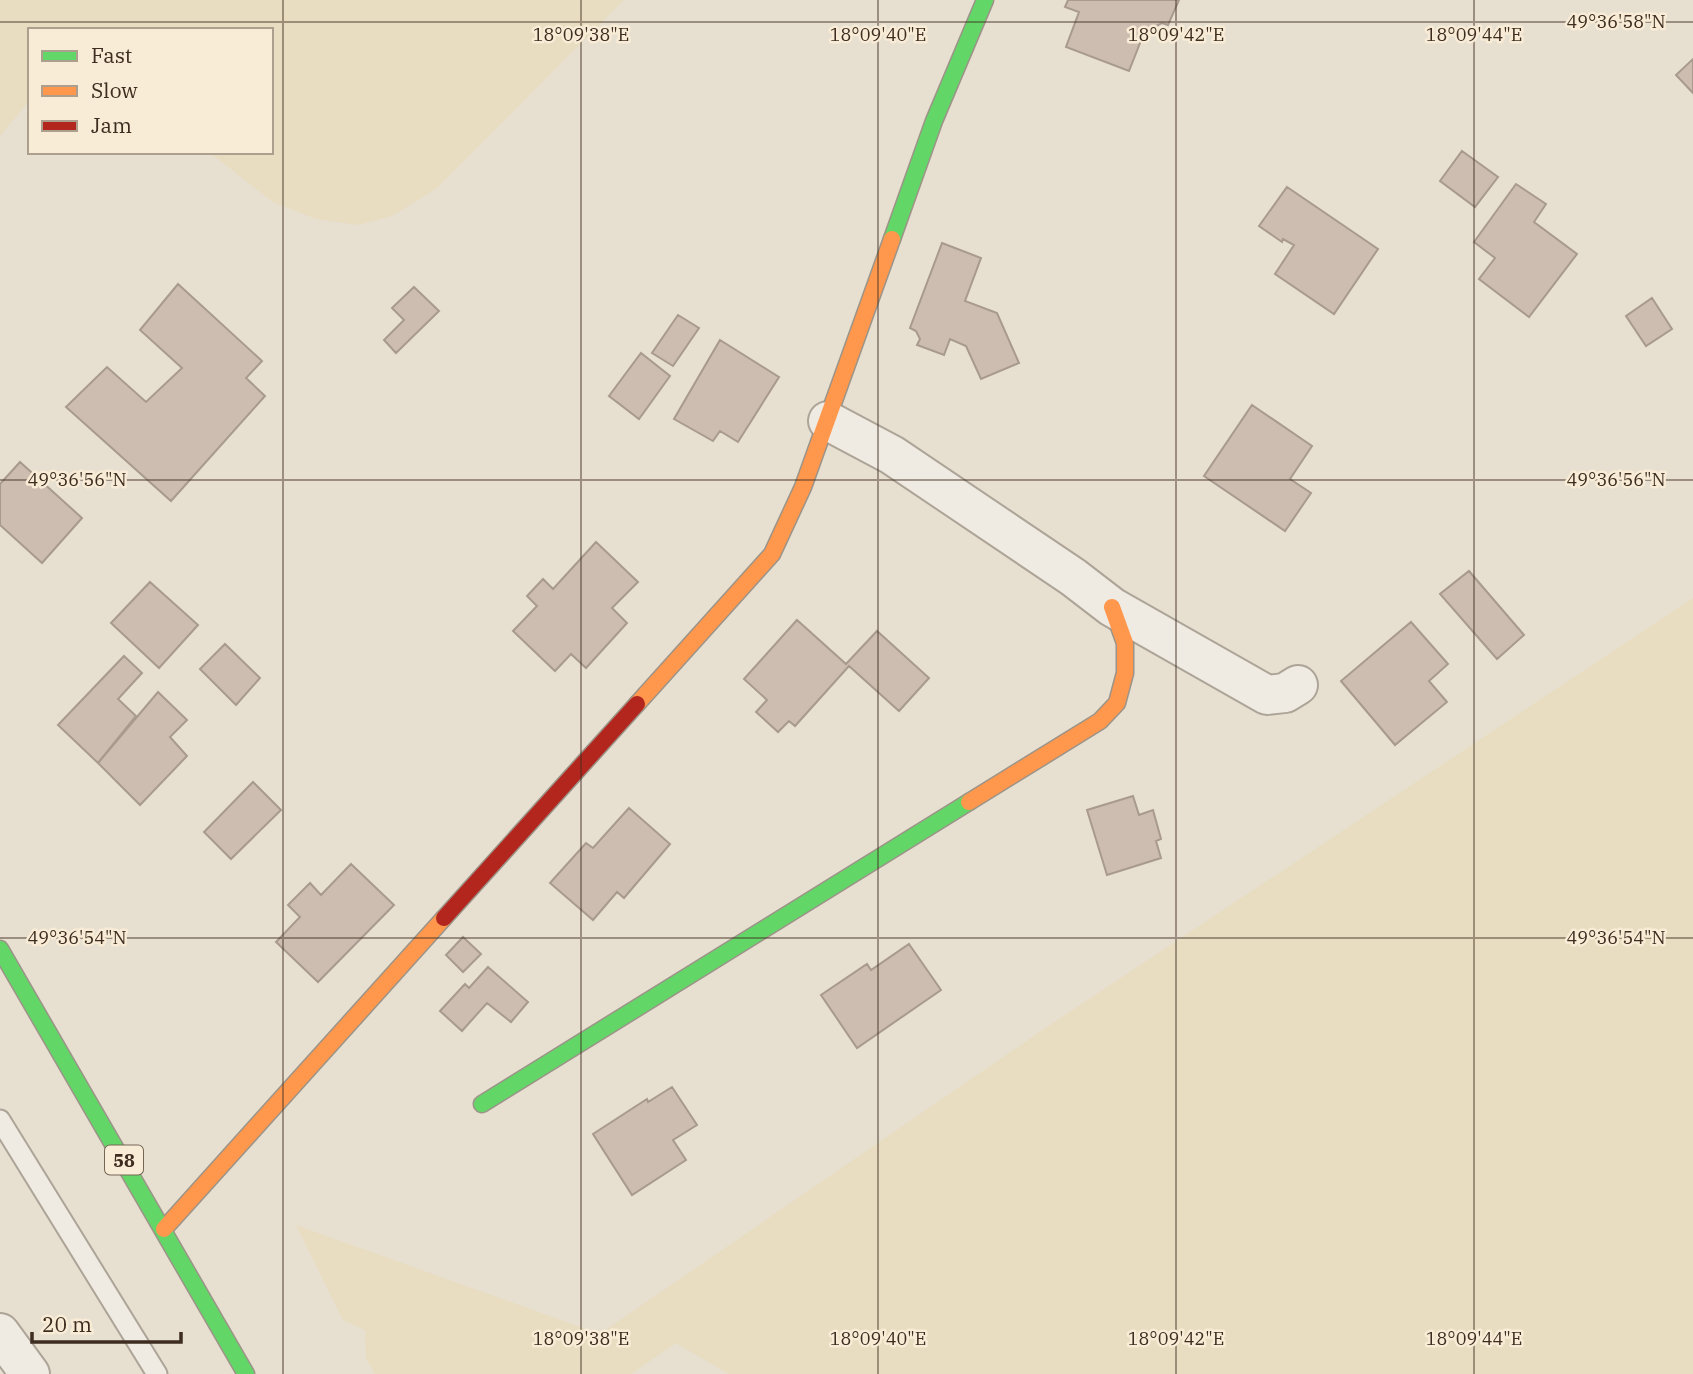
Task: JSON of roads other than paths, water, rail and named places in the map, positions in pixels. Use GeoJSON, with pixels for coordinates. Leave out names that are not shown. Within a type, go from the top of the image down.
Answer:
{"type":"FeatureCollection","features":[{"type":"Feature","properties":{"kind":"street"},"geometry":{"type":"LineString","coordinates":[[164,1230],[772,554],[803,487],[934,121],[985,0]]}},
{"type":"Feature","properties":{"kind":"street"},"geometry":{"type":"LineString","coordinates":[[828,421],[892,455],[1073,577],[1112,607],[1267,695],[1285,693],[1298,685]]}},
{"type":"Feature","properties":{"kind":"street"},"geometry":{"type":"LineString","coordinates":[[482,1104],[1100,721],[1117,703],[1125,673],[1125,643],[1112,607]]}},
{"type":"Feature","properties":{"kind":"street","name":"58"},"geometry":{"type":"LineString","coordinates":[[0,948],[246,1374]]}},
{"type":"Feature","properties":{"kind":"street"},"geometry":{"type":"LineString","coordinates":[[0,1333],[30,1374]]}},
{"type":"Feature","properties":{"kind":"lane"},"geometry":{"type":"LineString","coordinates":[[0,1120],[157,1374]]}}]}
